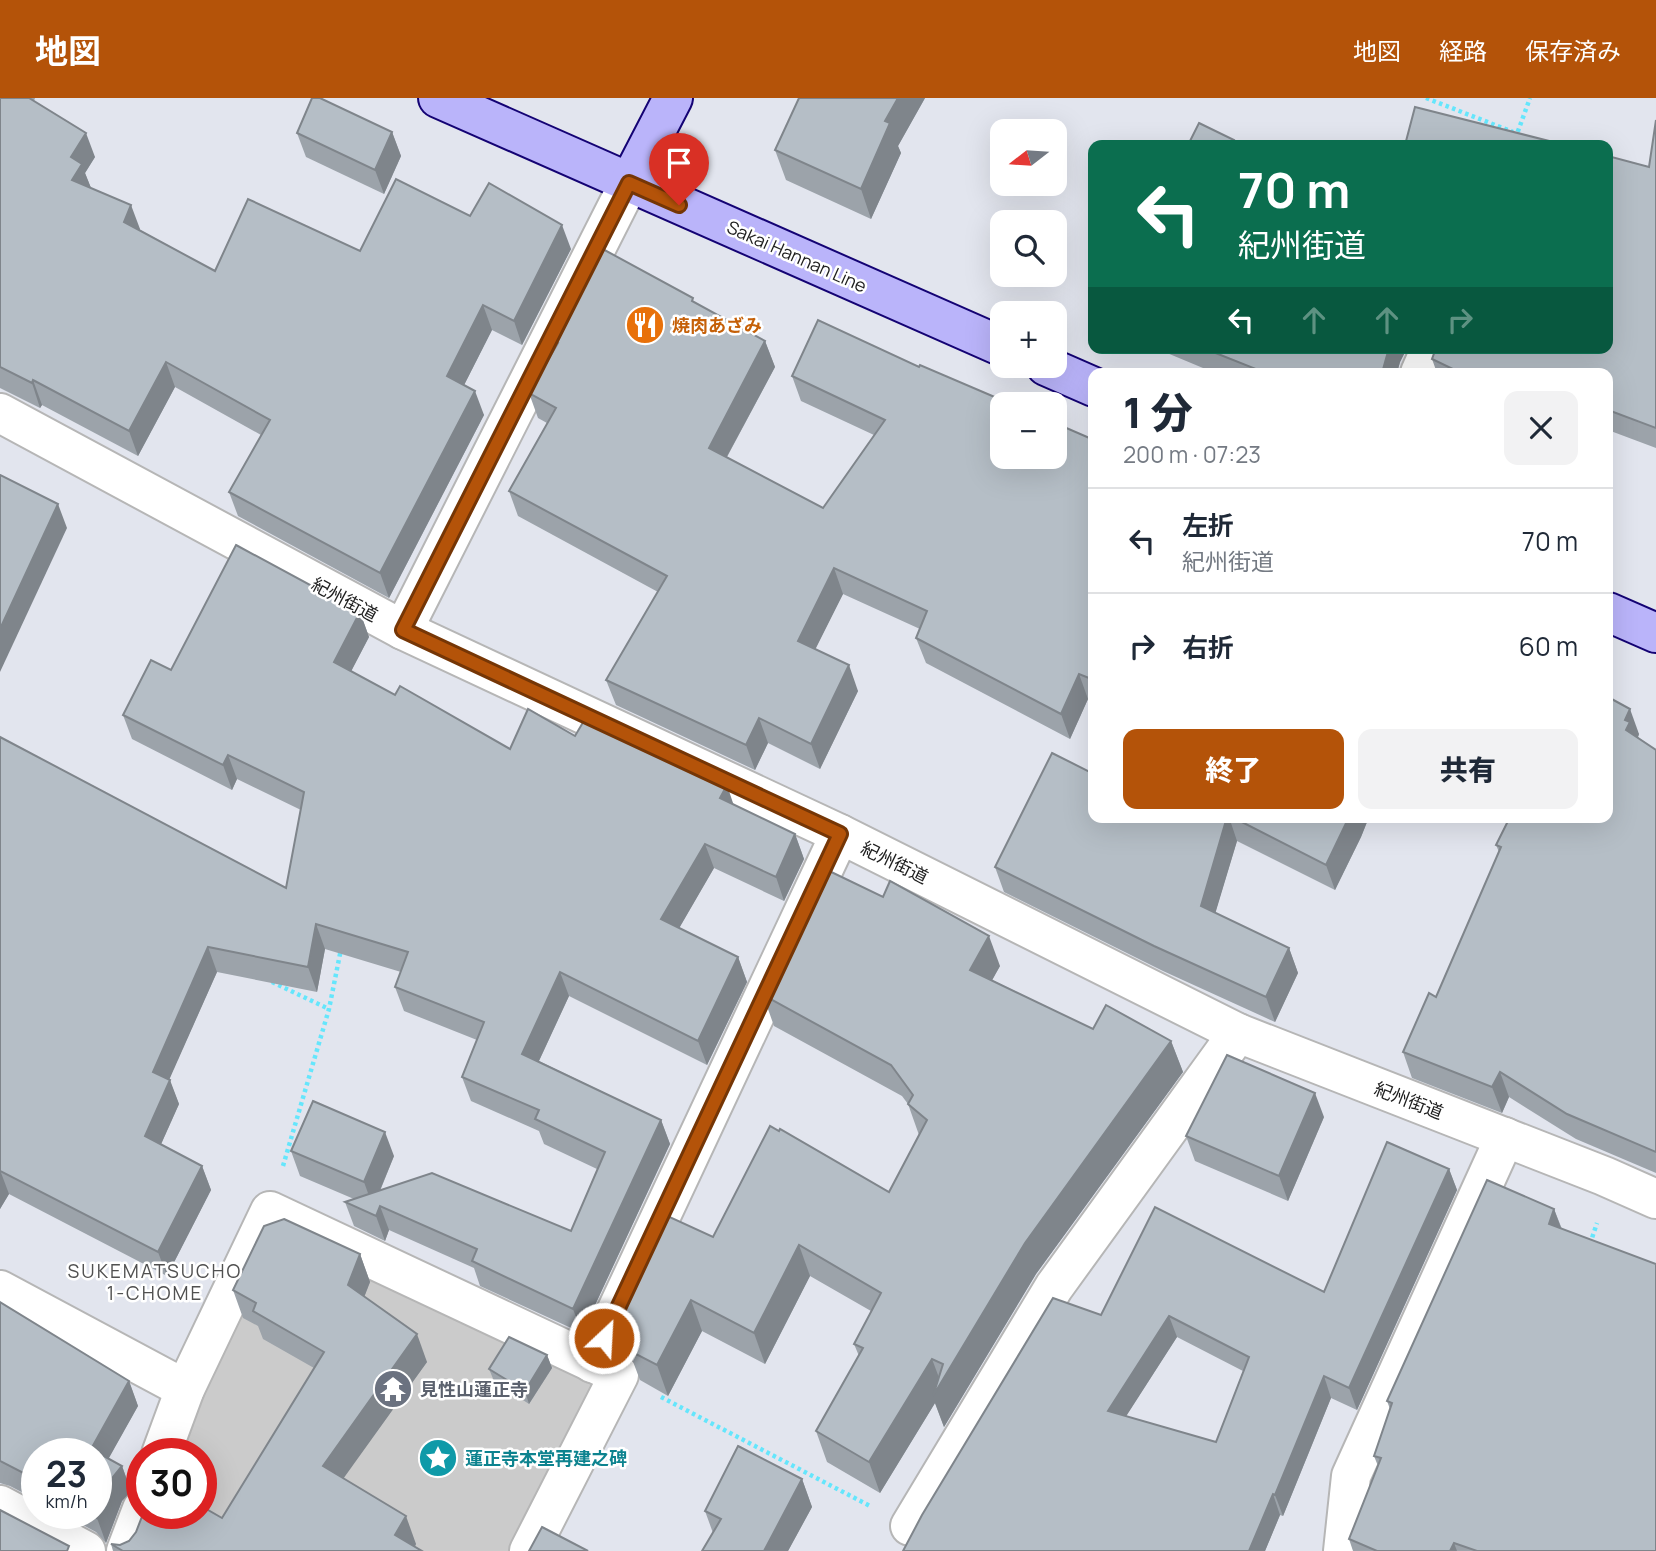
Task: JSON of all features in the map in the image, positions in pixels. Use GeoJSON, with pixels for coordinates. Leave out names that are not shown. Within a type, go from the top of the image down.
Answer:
{"type":"FeatureCollection","features":[{"type":"Feature","properties":{"kind":"main road","name":"Sakai Hannan Line"},"geometry":{"type":"LineString","coordinates":[[438,98],[990,341]]}},
{"type":"Feature","properties":{"kind":"main road"},"geometry":{"type":"LineString","coordinates":[[629,183],[673,98]]}},
{"type":"Feature","properties":{"kind":"main road"},"geometry":{"type":"LineString","coordinates":[[1067,375],[1088,384]]}},
{"type":"Feature","properties":{"kind":"main road"},"geometry":{"type":"LineString","coordinates":[[1613,614],[1656,633]]}},
{"type":"Feature","properties":{"kind":"street"},"geometry":{"type":"LineString","coordinates":[[403,630],[629,183]]}},
{"type":"Feature","properties":{"kind":"street","name":"紀州街道"},"geometry":{"type":"LineString","coordinates":[[4,424],[403,630],[840,834],[1238,1033],[1604,1176],[1656,1199]]}},
{"type":"Feature","properties":{"kind":"street"},"geometry":{"type":"LineString","coordinates":[[529,1551],[840,834]]}},
{"type":"Feature","properties":{"kind":"street"},"geometry":{"type":"LineString","coordinates":[[910,1526],[1054,1287],[1238,1033]]}},
{"type":"Feature","properties":{"kind":"street"},"geometry":{"type":"LineString","coordinates":[[1343,1551],[1351,1476],[1505,1137]]}},
{"type":"Feature","properties":{"kind":"street"},"geometry":{"type":"LineString","coordinates":[[167,1438],[185,1389],[270,1211],[606,1369]]}},
{"type":"Feature","properties":{"kind":"street"},"geometry":{"type":"LineString","coordinates":[[0,1290],[185,1389]]}},
{"type":"Feature","properties":{"kind":"street"},"geometry":{"type":"LineString","coordinates":[[0,1505],[86,1551]]}},
{"type":"Feature","properties":{"kind":"street"},"geometry":{"type":"LineString","coordinates":[[127,1551],[135,1529]]}},
{"type":"Feature","properties":{"kind":"path"},"geometry":{"type":"LineString","coordinates":[[1426,98],[1517,134]]}},
{"type":"Feature","properties":{"kind":"path"},"geometry":{"type":"LineString","coordinates":[[1515,140],[1530,98]]}},
{"type":"Feature","properties":{"kind":"path"},"geometry":{"type":"LineString","coordinates":[[270,1211],[329,1009],[342,945]]}},
{"type":"Feature","properties":{"kind":"path"},"geometry":{"type":"LineString","coordinates":[[269,981],[329,1009]]}},
{"type":"Feature","properties":{"kind":"path"},"geometry":{"type":"LineString","coordinates":[[1586,1253],[1600,1216],[1604,1176]]}},
{"type":"Feature","properties":{"kind":"path"},"geometry":{"type":"LineString","coordinates":[[606,1369],[910,1526]]}},
{"type":"Feature","properties":{"kind":"shaded area","name":"見性山蓮正寺"},"geometry":{"type":"Polygon","coordinates":[[[287,1228],[600,1381],[508,1551],[144,1551],[178,1529],[217,1529],[217,1438],[175,1438],[187,1397],[287,1228]]]}},
{"type":"Feature","properties":{"kind":"building"},"geometry":{"type":"Polygon","coordinates":[[[0,98],[29,98],[86,133],[71,157],[82,164],[72,180],[131,205],[124,222],[215,271],[248,199],[360,251],[396,179],[470,216],[489,183],[562,225],[514,321],[483,305],[447,376],[475,391],[380,573],[229,492],[270,420],[166,362],[129,431],[33,380],[32,383],[0,367],[0,98]]]}},
{"type":"Feature","properties":{"kind":"building"},"geometry":{"type":"Polygon","coordinates":[[[312,98],[320,98],[392,132],[375,170],[297,133],[312,98]]]}},
{"type":"Feature","properties":{"kind":"building"},"geometry":{"type":"Polygon","coordinates":[[[799,98],[898,98],[885,121],[890,123],[861,189],[775,150],[799,98]]]}},
{"type":"Feature","properties":{"kind":"building"},"geometry":{"type":"Polygon","coordinates":[[[1415,107],[1545,140],[1406,140],[1415,107]]]}},
{"type":"Feature","properties":{"kind":"building"},"geometry":{"type":"Polygon","coordinates":[[[1656,120],[1656,428],[1613,412],[1613,368],[1451,368],[1432,359],[1434,354],[1613,354],[1613,157],[1649,167],[1656,120]]]}},
{"type":"Feature","properties":{"kind":"building"},"geometry":{"type":"Polygon","coordinates":[[[1199,123],[1234,140],[1190,140],[1199,123]]]}},
{"type":"Feature","properties":{"kind":"building"},"geometry":{"type":"Polygon","coordinates":[[[599,247],[765,341],[709,448],[823,508],[885,420],[792,376],[818,320],[919,367],[920,365],[990,395],[990,469],[1067,469],[1067,428],[1088,437],[1088,678],[1079,674],[1061,714],[916,638],[927,611],[834,568],[798,641],[849,665],[811,744],[759,718],[746,745],[606,680],[667,576],[509,491],[556,408],[529,393],[558,343],[552,340],[599,247]]]}},
{"type":"Feature","properties":{"kind":"building"},"geometry":{"type":"Polygon","coordinates":[[[1218,354],[1387,354],[1383,368],[1253,368],[1218,354]]]}},
{"type":"Feature","properties":{"kind":"building"},"geometry":{"type":"Polygon","coordinates":[[[0,475],[58,504],[0,629],[0,475]]]}},
{"type":"Feature","properties":{"kind":"building"},"geometry":{"type":"Polygon","coordinates":[[[236,545],[360,612],[334,662],[395,695],[400,686],[510,749],[528,709],[575,736],[585,719],[727,785],[720,798],[795,834],[776,877],[705,844],[661,919],[738,957],[698,1041],[560,972],[522,1054],[661,1120],[573,1309],[472,1261],[477,1249],[380,1206],[376,1216],[345,1202],[432,1173],[571,1231],[605,1152],[535,1119],[539,1110],[462,1077],[484,1022],[395,987],[408,952],[316,924],[308,967],[208,947],[153,1072],[170,1080],[145,1136],[202,1166],[158,1252],[0,1171],[0,737],[286,888],[304,792],[228,755],[223,765],[123,715],[151,660],[171,670],[236,545]]]}},
{"type":"Feature","properties":{"kind":"building"},"geometry":{"type":"Polygon","coordinates":[[[1613,700],[1630,709],[1625,720],[1630,722],[1626,730],[1656,750],[1656,1152],[1567,1114],[1500,1072],[1492,1087],[1403,1052],[1429,993],[1436,997],[1501,847],[1496,845],[1507,823],[1613,823],[1613,700]]]}},
{"type":"Feature","properties":{"kind":"building"},"geometry":{"type":"Polygon","coordinates":[[[1052,753],[1088,771],[1088,823],[1225,823],[1201,906],[1289,948],[1266,997],[1154,946],[995,867],[1052,753]]]}},
{"type":"Feature","properties":{"kind":"building"},"geometry":{"type":"Polygon","coordinates":[[[1244,823],[1346,823],[1326,865],[1244,823]]]}},
{"type":"Feature","properties":{"kind":"building"},"geometry":{"type":"Polygon","coordinates":[[[823,868],[883,897],[890,881],[989,936],[970,970],[1093,1029],[1106,1005],[1171,1041],[1025,1243],[933,1396],[943,1364],[932,1359],[869,1462],[816,1431],[863,1348],[854,1344],[881,1293],[799,1245],[754,1333],[691,1300],[657,1365],[628,1350],[626,1333],[610,1321],[661,1213],[713,1237],[770,1126],[779,1131],[780,1129],[889,1192],[927,1120],[908,1104],[913,1095],[891,1065],[763,995],[823,868]]]}},
{"type":"Feature","properties":{"kind":"building"},"geometry":{"type":"Polygon","coordinates":[[[1227,1055],[1315,1093],[1279,1176],[1186,1136],[1227,1055]]]}},
{"type":"Feature","properties":{"kind":"building"},"geometry":{"type":"Polygon","coordinates":[[[313,1101],[385,1132],[364,1182],[291,1151],[313,1101]]]}},
{"type":"Feature","properties":{"kind":"building"},"geometry":{"type":"Polygon","coordinates":[[[1387,1142],[1449,1169],[1349,1388],[1324,1376],[1249,1551],[903,1551],[1053,1298],[1101,1315],[1155,1207],[1324,1292],[1387,1142]],[[1169,1316],[1108,1411],[1216,1442],[1249,1357],[1169,1316]]]}},
{"type":"Feature","properties":{"kind":"building"},"geometry":{"type":"Polygon","coordinates":[[[1487,1180],[1554,1209],[1549,1224],[1656,1264],[1656,1551],[1477,1551],[1454,1543],[1450,1551],[1377,1551],[1349,1539],[1381,1458],[1374,1456],[1392,1403],[1387,1401],[1487,1180]]]}},
{"type":"Feature","properties":{"kind":"building"},"geometry":{"type":"Polygon","coordinates":[[[284,1219],[360,1254],[348,1285],[417,1334],[323,1466],[406,1516],[395,1535],[422,1551],[123,1551],[111,1544],[120,1545],[129,1541],[137,1529],[217,1529],[217,1515],[222,1518],[324,1352],[253,1311],[256,1303],[233,1290],[264,1226],[284,1219]]]}},
{"type":"Feature","properties":{"kind":"building"},"geometry":{"type":"Polygon","coordinates":[[[0,1302],[129,1381],[97,1438],[21,1438],[21,1472],[0,1461],[0,1302]]]}},
{"type":"Feature","properties":{"kind":"building"},"geometry":{"type":"Polygon","coordinates":[[[509,1337],[547,1355],[525,1391],[489,1369],[509,1337]]]}},
{"type":"Feature","properties":{"kind":"building"},"geometry":{"type":"Polygon","coordinates":[[[738,1446],[802,1479],[764,1551],[702,1551],[721,1519],[705,1511],[738,1446]]]}},
{"type":"Feature","properties":{"kind":"building"},"geometry":{"type":"Polygon","coordinates":[[[112,1461],[122,1466],[112,1480],[112,1461]]]}},
{"type":"Feature","properties":{"kind":"building"},"geometry":{"type":"Polygon","coordinates":[[[0,1510],[21,1521],[21,1529],[36,1529],[69,1546],[67,1551],[0,1551],[0,1510]]]}},
{"type":"Feature","properties":{"kind":"building"},"geometry":{"type":"Polygon","coordinates":[[[542,1527],[588,1551],[529,1551],[542,1527]]]}},
{"type":"Feature","properties":{"kind":"place","name":"焼肉あざみ"},"geometry":{"type":"Point","coordinates":[645,325]}},
{"type":"Feature","properties":{"kind":"place","name":"見性山蓮正寺"},"geometry":{"type":"Point","coordinates":[393,1389]}},
{"type":"Feature","properties":{"kind":"place","name":"蓮正寺本堂再建之碑"},"geometry":{"type":"Point","coordinates":[438,1458]}},
{"type":"Feature","properties":{"kind":"district","name":"SUKEMATSUCHO 1-CHOME"},"geometry":{"type":"Point","coordinates":[155,1282]}},
{"type":"Feature","properties":{"kind":"route"},"geometry":{"type":"LineString","coordinates":[[604,1338],[840,834],[403,630],[629,183],[679,205]]}}]}
